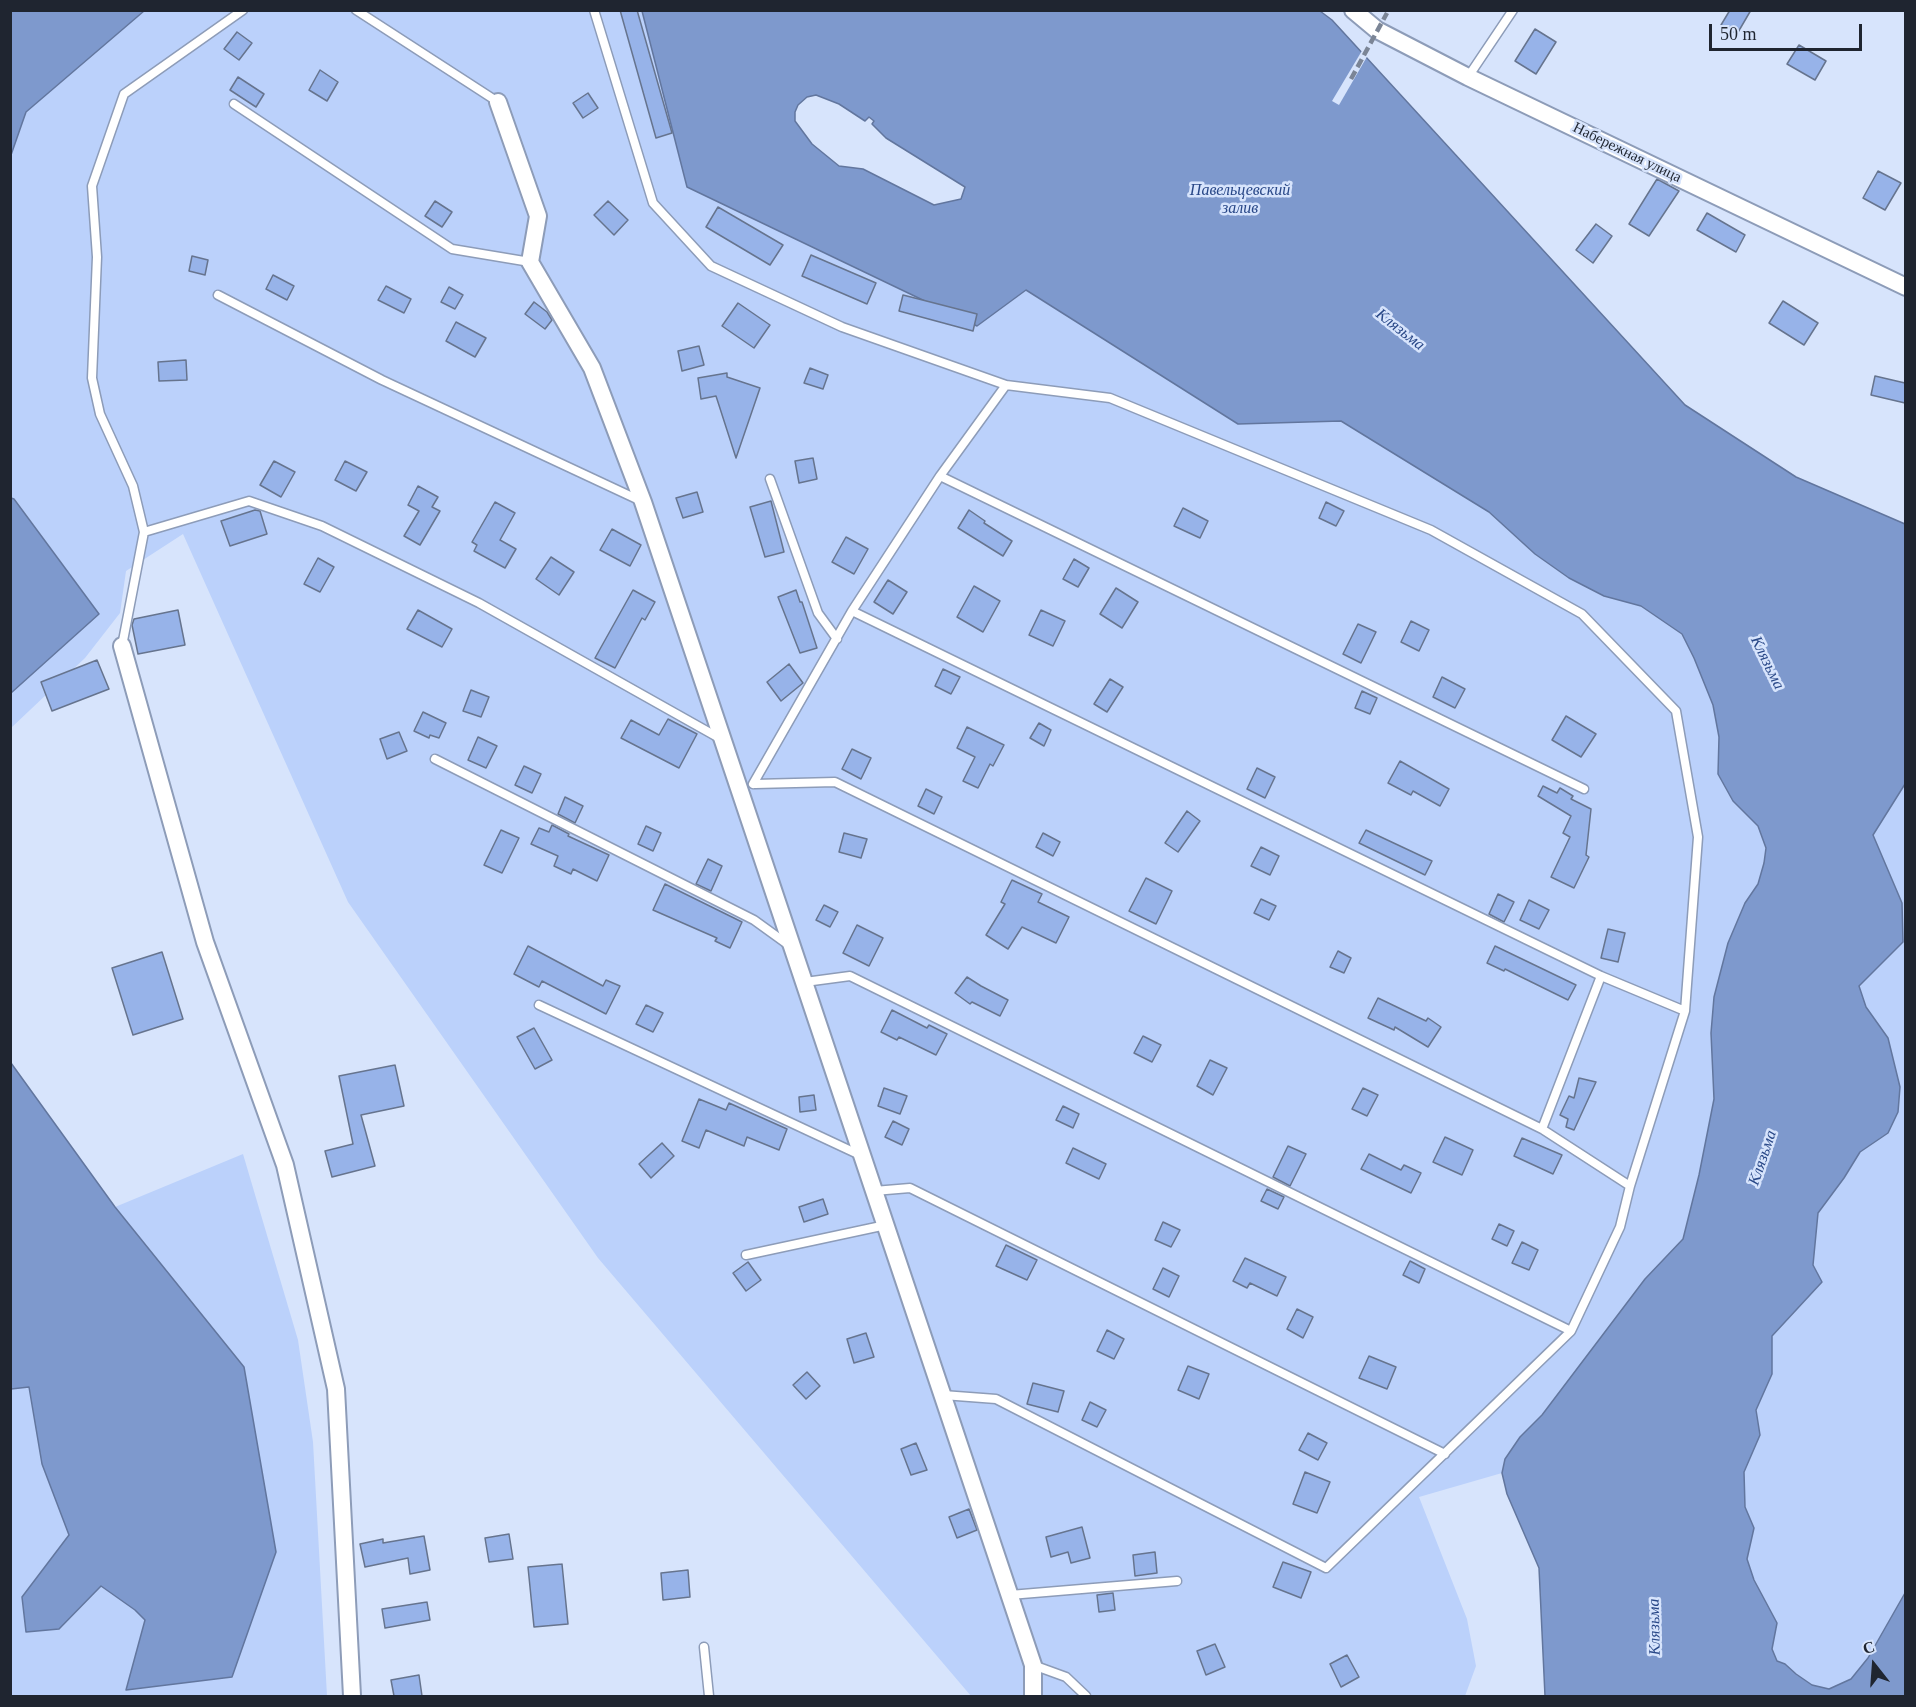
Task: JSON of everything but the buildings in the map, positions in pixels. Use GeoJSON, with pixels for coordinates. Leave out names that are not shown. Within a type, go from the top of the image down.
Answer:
{"type":"FeatureCollection","features":[{"type":"Feature","properties":{"kind":"street","name":"Набережная улица"},"geometry":{"type":"LineString","coordinates":[[1353,10],[1377,30],[1468,77],[1905,287]]}},
{"type":"Feature","properties":{"kind":"street"},"geometry":{"type":"LineString","coordinates":[[498,102],[538,216],[530,262],[592,368],[643,502],[722,739],[747,786],[793,948],[1033,1665],[1033,1696]]}},
{"type":"Feature","properties":{"kind":"street"},"geometry":{"type":"LineString","coordinates":[[122,646],[205,942],[285,1165],[336,1389],[352,1696]]}},
{"type":"Feature","properties":{"kind":"lane"},"geometry":{"type":"LineString","coordinates":[[122,646],[144,531],[133,486],[100,414],[92,378],[97,257],[92,186],[124,94],[243,10]]}},
{"type":"Feature","properties":{"kind":"lane"},"geometry":{"type":"LineString","coordinates":[[356,10],[498,102]]}},
{"type":"Feature","properties":{"kind":"lane"},"geometry":{"type":"LineString","coordinates":[[594,10],[653,203],[711,266],[842,327],[1006,385],[1110,398],[1431,530],[1582,614],[1676,711],[1698,837],[1685,1011],[1630,1186],[1620,1227],[1571,1331],[1326,1568],[996,1399],[943,1395]]}},
{"type":"Feature","properties":{"kind":"lane"},"geometry":{"type":"LineString","coordinates":[[1468,77],[1513,10]]}},
{"type":"Feature","properties":{"kind":"lane"},"geometry":{"type":"LineString","coordinates":[[234,104],[452,249],[530,262]]}},
{"type":"Feature","properties":{"kind":"lane"},"geometry":{"type":"LineString","coordinates":[[218,295],[382,380],[643,502]]}},
{"type":"Feature","properties":{"kind":"lane"},"geometry":{"type":"LineString","coordinates":[[747,786],[852,611],[940,476],[1006,385]]}},
{"type":"Feature","properties":{"kind":"lane"},"geometry":{"type":"LineString","coordinates":[[940,476],[1584,789]]}},
{"type":"Feature","properties":{"kind":"lane"},"geometry":{"type":"LineString","coordinates":[[770,479],[818,613],[837,639]]}},
{"type":"Feature","properties":{"kind":"lane"},"geometry":{"type":"LineString","coordinates":[[144,531],[249,501],[322,526],[479,603],[722,739]]}},
{"type":"Feature","properties":{"kind":"lane"},"geometry":{"type":"LineString","coordinates":[[852,611],[1601,976],[1685,1011]]}},
{"type":"Feature","properties":{"kind":"lane"},"geometry":{"type":"LineString","coordinates":[[435,759],[754,920],[793,948]]}},
{"type":"Feature","properties":{"kind":"lane"},"geometry":{"type":"LineString","coordinates":[[747,786],[835,782],[1542,1129],[1630,1186]]}},
{"type":"Feature","properties":{"kind":"lane"},"geometry":{"type":"LineString","coordinates":[[805,982],[850,976],[1571,1331]]}},
{"type":"Feature","properties":{"kind":"lane"},"geometry":{"type":"LineString","coordinates":[[1542,1129],[1601,976]]}},
{"type":"Feature","properties":{"kind":"lane"},"geometry":{"type":"LineString","coordinates":[[539,1005],[863,1157]]}},
{"type":"Feature","properties":{"kind":"lane"},"geometry":{"type":"LineString","coordinates":[[874,1191],[910,1188],[1445,1454]]}},
{"type":"Feature","properties":{"kind":"lane"},"geometry":{"type":"LineString","coordinates":[[746,1255],[886,1225]]}},
{"type":"Feature","properties":{"kind":"lane"},"geometry":{"type":"LineString","coordinates":[[1010,1595],[1177,1581]]}},
{"type":"Feature","properties":{"kind":"lane"},"geometry":{"type":"LineString","coordinates":[[704,1647],[709,1696]]}},
{"type":"Feature","properties":{"kind":"lane"},"geometry":{"type":"LineString","coordinates":[[1033,1665],[1066,1677],[1086,1696]]}},
{"type":"Feature","properties":{"kind":"shaded area"},"geometry":{"type":"Polygon","coordinates":[[[144,11],[642,11],[687,187],[977,326],[1026,290],[1238,424],[1341,421],[1489,512],[1535,554],[1569,578],[1604,596],[1641,606],[1682,634],[1713,705],[1719,737],[1718,774],[1733,801],[1758,826],[1766,848],[1764,863],[1758,884],[1745,903],[1728,943],[1714,997],[1711,1033],[1714,1099],[1683,1239],[1542,1415],[1520,1437],[1505,1458],[1502,1473],[1419,1497],[1467,1619],[1476,1666],[1465,1696],[971,1696],[598,1258],[348,902],[183,534],[126,571],[120,613],[85,658],[11,728],[11,693],[99,614],[15,499],[11,498],[10,155],[26,112],[144,11]]]}},
{"type":"Feature","properties":{"kind":"shaded area"},"geometry":{"type":"Polygon","coordinates":[[[1905,784],[1905,1593],[1868,1658],[1851,1679],[1829,1689],[1812,1685],[1785,1664],[1777,1661],[1772,1649],[1777,1623],[1754,1580],[1747,1559],[1754,1528],[1745,1507],[1744,1471],[1760,1435],[1756,1410],[1772,1374],[1772,1336],[1822,1282],[1813,1265],[1818,1213],[1860,1152],[1888,1133],[1888,1039],[1866,1007],[1859,986],[1903,942],[1902,903],[1873,835],[1905,784]]]}},
{"type":"Feature","properties":{"kind":"shaded area"},"geometry":{"type":"Polygon","coordinates":[[[243,1154],[298,1340],[313,1442],[327,1696],[11,1696],[10,1389],[29,1386],[42,1464],[69,1535],[22,1597],[59,1629],[101,1585],[135,1610],[145,1620],[126,1690],[244,1367],[115,1207],[243,1154]]]}},
{"type":"Feature","properties":{"kind":"water"},"geometry":{"type":"Polygon","coordinates":[[[11,10],[144,11],[26,112],[11,155],[11,10]]]}},
{"type":"Feature","properties":{"kind":"water","name":"Павельцевский залив"},"geometry":{"type":"Polygon","coordinates":[[[642,11],[1320,11],[1332,20],[1685,405],[1796,477],[1905,524],[1905,784],[1873,835],[1902,903],[1903,942],[1859,986],[1866,1007],[1888,1038],[1900,1087],[1898,1112],[1888,1133],[1860,1152],[1818,1213],[1813,1265],[1822,1282],[1772,1336],[1772,1374],[1756,1410],[1760,1435],[1744,1472],[1745,1507],[1754,1528],[1747,1559],[1754,1580],[1777,1623],[1772,1649],[1777,1661],[1785,1664],[1812,1685],[1829,1689],[1851,1679],[1868,1658],[1905,1593],[1905,1696],[1545,1696],[1539,1568],[1507,1494],[1502,1473],[1505,1459],[1520,1437],[1542,1415],[1645,1279],[1683,1239],[1714,1099],[1711,1033],[1714,997],[1728,943],[1745,903],[1758,884],[1766,848],[1758,826],[1733,801],[1718,774],[1719,737],[1713,705],[1682,634],[1641,606],[1604,596],[1569,578],[1535,554],[1489,512],[1341,421],[1238,424],[1026,290],[977,326],[687,187],[642,11]],[[816,95],[807,97],[798,105],[795,121],[812,144],[839,166],[863,169],[934,205],[961,199],[965,187],[886,138],[872,124],[874,121],[869,117],[865,121],[839,104],[816,95]]]}},
{"type":"Feature","properties":{"kind":"water"},"geometry":{"type":"Polygon","coordinates":[[[11,498],[99,614],[11,693],[11,498]]]}},
{"type":"Feature","properties":{"kind":"water"},"geometry":{"type":"Polygon","coordinates":[[[11,1063],[115,1207],[244,1367],[276,1552],[232,1677],[126,1690],[145,1620],[101,1586],[59,1629],[26,1632],[22,1597],[69,1535],[42,1464],[29,1387],[11,1389],[11,1063]]]}},
{"type":"Feature","properties":{"kind":"pier"},"geometry":{"type":"Polygon","coordinates":[[[1363,49],[1368,55],[1339,105],[1332,101],[1363,49]]]}},
{"type":"Feature","properties":{"kind":"railway"},"geometry":{"type":"LineString","coordinates":[[1351,79],[1387,13]]}},
{"type":"Feature","properties":{"kind":"water label","name":"Клязьма"},"geometry":{"type":"Point","coordinates":[1400,330]}},
{"type":"Feature","properties":{"kind":"water label","name":"Клязьма"},"geometry":{"type":"Point","coordinates":[1767,663]}},
{"type":"Feature","properties":{"kind":"water label","name":"Клязьма"},"geometry":{"type":"Point","coordinates":[1763,1158]}},
{"type":"Feature","properties":{"kind":"water label","name":"Клязьма"},"geometry":{"type":"Point","coordinates":[1655,1627]}}]}
